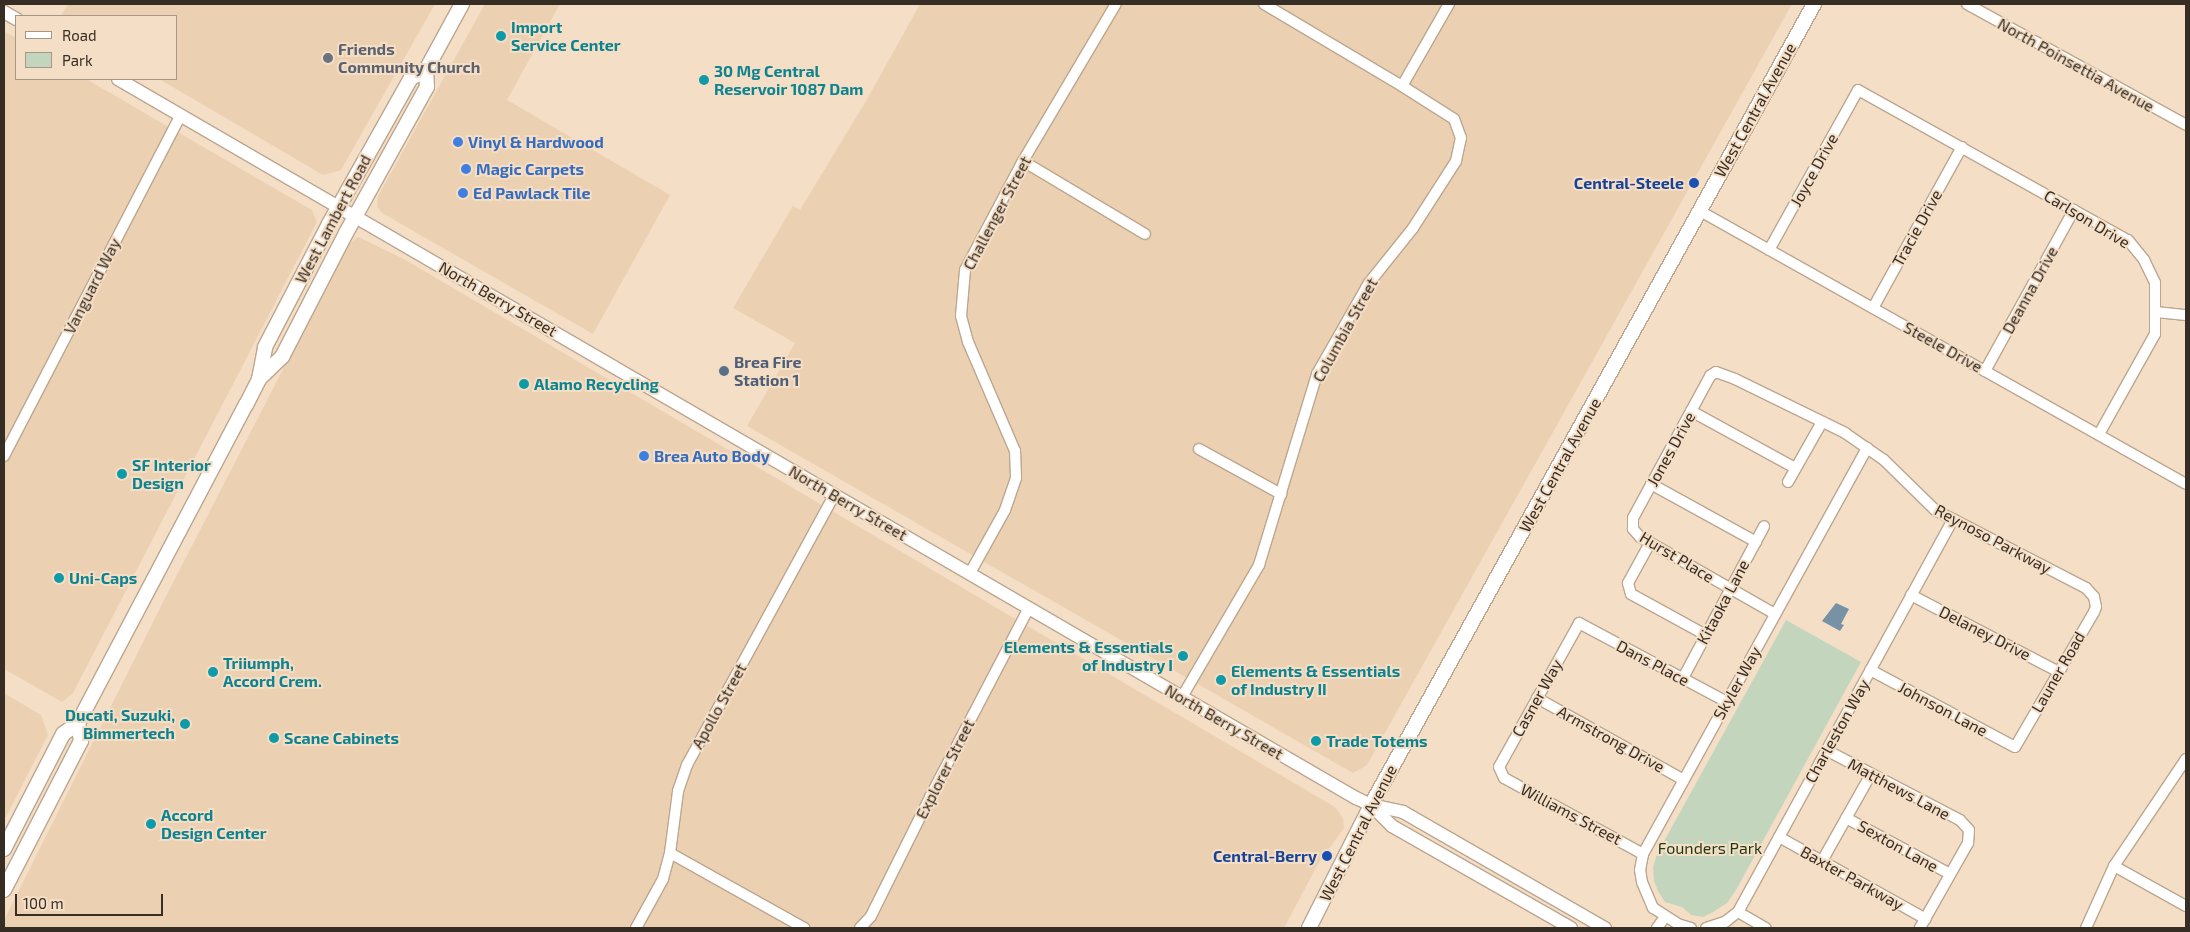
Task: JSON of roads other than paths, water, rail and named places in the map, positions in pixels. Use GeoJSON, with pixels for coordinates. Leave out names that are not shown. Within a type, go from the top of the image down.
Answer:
{"type":"FeatureCollection","features":[{"type":"Feature","properties":{"kind":"main road","name":"West Lambert Road"},"geometry":{"type":"LineString","coordinates":[[4,849],[63,734],[78,723],[259,379],[265,347],[339,207],[411,78],[426,70],[462,4]]}},
{"type":"Feature","properties":{"kind":"main road","name":"West Central Avenue"},"geometry":{"type":"LineString","coordinates":[[1309,928],[1371,805],[1814,4]]}},
{"type":"Feature","properties":{"kind":"main road","name":"West Lambert Road"},"geometry":{"type":"LineString","coordinates":[[259,379],[282,357],[356,216],[428,87],[426,70]]}},
{"type":"Feature","properties":{"kind":"main road","name":"West Lambert Road"},"geometry":{"type":"LineString","coordinates":[[4,890],[81,741],[78,723]]}},
{"type":"Feature","properties":{"kind":"street","name":"Challenger Street"},"geometry":{"type":"LineString","coordinates":[[970,573],[1005,510],[1016,478],[1015,451],[968,342],[961,316],[964,270],[1023,161],[1116,4]]}},
{"type":"Feature","properties":{"kind":"street"},"geometry":{"type":"LineString","coordinates":[[1264,4],[1402,86],[1449,4]]}},
{"type":"Feature","properties":{"kind":"street","name":"North Poinsettia Avenue"},"geometry":{"type":"LineString","coordinates":[[1967,4],[2186,125]]}},
{"type":"Feature","properties":{"kind":"street"},"geometry":{"type":"LineString","coordinates":[[4,12],[15,19]]}},
{"type":"Feature","properties":{"kind":"street","name":"North Berry Street"},"geometry":{"type":"LineString","coordinates":[[120,80],[1356,798],[1371,805],[1403,812],[1605,928]]}},
{"type":"Feature","properties":{"kind":"street","name":"Columbia Street"},"geometry":{"type":"LineString","coordinates":[[1182,697],[1259,565],[1317,374],[1369,283],[1413,228],[1456,161],[1461,146],[1459,128],[1454,118],[1402,86]]}},
{"type":"Feature","properties":{"kind":"street","name":"Carlson Drive"},"geometry":{"type":"LineString","coordinates":[[1858,90],[2128,240],[2144,260],[2155,283],[2155,334],[2098,434]]}},
{"type":"Feature","properties":{"kind":"street","name":"Joyce Drive"},"geometry":{"type":"LineString","coordinates":[[1769,250],[1858,90]]}},
{"type":"Feature","properties":{"kind":"street","name":"Vanguard Way"},"geometry":{"type":"LineString","coordinates":[[4,456],[181,115]]}},
{"type":"Feature","properties":{"kind":"street","name":"Tracie Drive"},"geometry":{"type":"LineString","coordinates":[[1873,308],[1962,147]]}},
{"type":"Feature","properties":{"kind":"street"},"geometry":{"type":"LineString","coordinates":[[1023,161],[1145,234]]}},
{"type":"Feature","properties":{"kind":"street","name":"Deanna Drive"},"geometry":{"type":"LineString","coordinates":[[1985,371],[2074,210]]}},
{"type":"Feature","properties":{"kind":"street","name":"Steele Drive"},"geometry":{"type":"LineString","coordinates":[[1700,211],[2186,484]]}},
{"type":"Feature","properties":{"kind":"street"},"geometry":{"type":"LineString","coordinates":[[2156,312],[2186,315]]}},
{"type":"Feature","properties":{"kind":"street","name":"Jones Drive"},"geometry":{"type":"LineString","coordinates":[[1633,529],[1633,518],[1710,376],[1716,372]]}},
{"type":"Feature","properties":{"kind":"street","name":"Reynoso Parkway"},"geometry":{"type":"LineString","coordinates":[[1716,372],[1735,379],[1845,433],[1884,460],[1926,502],[1952,519],[2086,588],[2094,596]]}},
{"type":"Feature","properties":{"kind":"street"},"geometry":{"type":"LineString","coordinates":[[1691,411],[1796,468]]}},
{"type":"Feature","properties":{"kind":"street"},"geometry":{"type":"LineString","coordinates":[[1788,482],[1822,422]]}},
{"type":"Feature","properties":{"kind":"street","name":"Skyler Way"},"geometry":{"type":"LineString","coordinates":[[1665,917],[1653,908],[1644,891],[1640,870],[1643,854],[1866,448]]}},
{"type":"Feature","properties":{"kind":"street"},"geometry":{"type":"LineString","coordinates":[[1199,449],[1281,494]]}},
{"type":"Feature","properties":{"kind":"street"},"geometry":{"type":"LineString","coordinates":[[1652,484],[1756,542]]}},
{"type":"Feature","properties":{"kind":"street","name":"Apollo Street"},"geometry":{"type":"LineString","coordinates":[[636,928],[663,879],[670,853],[678,791],[687,765],[834,495]]}},
{"type":"Feature","properties":{"kind":"street","name":"Charleston Way"},"geometry":{"type":"LineString","coordinates":[[1738,912],[1952,519]]}},
{"type":"Feature","properties":{"kind":"street","name":"Kitaoka Lane"},"geometry":{"type":"LineString","coordinates":[[1683,678],[1764,526]]}},
{"type":"Feature","properties":{"kind":"street","name":"Hurst Place"},"geometry":{"type":"LineString","coordinates":[[1633,529],[1640,537],[1650,543],[1775,614]]}},
{"type":"Feature","properties":{"kind":"street"},"geometry":{"type":"LineString","coordinates":[[1650,543],[1628,583],[1631,594],[1706,634]]}},
{"type":"Feature","properties":{"kind":"street","name":"Delaney Drive"},"geometry":{"type":"LineString","coordinates":[[1911,596],[2058,672]]}},
{"type":"Feature","properties":{"kind":"street","name":"Launer Road"},"geometry":{"type":"LineString","coordinates":[[2015,747],[2096,606],[2094,596]]}},
{"type":"Feature","properties":{"kind":"street","name":"Explorer Street"},"geometry":{"type":"LineString","coordinates":[[860,928],[871,916],[1029,608]]}},
{"type":"Feature","properties":{"kind":"street","name":"Dans Place"},"geometry":{"type":"LineString","coordinates":[[1579,623],[1727,702]]}},
{"type":"Feature","properties":{"kind":"street","name":"Casner Way"},"geometry":{"type":"LineString","coordinates":[[1500,773],[1499,767],[1579,623]]}},
{"type":"Feature","properties":{"kind":"street","name":"Johnson Lane"},"geometry":{"type":"LineString","coordinates":[[1870,670],[2015,747]]}},
{"type":"Feature","properties":{"kind":"street","name":"Armstrong Drive"},"geometry":{"type":"LineString","coordinates":[[1537,698],[1684,780]]}},
{"type":"Feature","properties":{"kind":"street","name":"Matthews Lane"},"geometry":{"type":"LineString","coordinates":[[1826,750],[1960,820],[1970,830],[1970,839],[1950,874]]}},
{"type":"Feature","properties":{"kind":"street"},"geometry":{"type":"LineString","coordinates":[[2086,928],[2114,866],[2186,759]]}},
{"type":"Feature","properties":{"kind":"street","name":"Williams Street"},"geometry":{"type":"LineString","coordinates":[[1500,773],[1504,778],[1643,854]]}},
{"type":"Feature","properties":{"kind":"street"},"geometry":{"type":"LineString","coordinates":[[1822,861],[1871,774]]}},
{"type":"Feature","properties":{"kind":"street","name":"North Berry Street"},"geometry":{"type":"LineString","coordinates":[[1371,805],[1392,826],[1571,928]]}},
{"type":"Feature","properties":{"kind":"street","name":"Sexton Lane"},"geometry":{"type":"LineString","coordinates":[[1846,818],[1950,874]]}},
{"type":"Feature","properties":{"kind":"street","name":"Baxter Parkway"},"geometry":{"type":"LineString","coordinates":[[1779,837],[1926,918]]}},
{"type":"Feature","properties":{"kind":"street"},"geometry":{"type":"LineString","coordinates":[[670,853],[804,928]]}},
{"type":"Feature","properties":{"kind":"street"},"geometry":{"type":"LineString","coordinates":[[2114,866],[2186,906]]}},
{"type":"Feature","properties":{"kind":"street"},"geometry":{"type":"LineString","coordinates":[[1920,928],[1950,874]]}},
{"type":"Feature","properties":{"kind":"street"},"geometry":{"type":"LineString","coordinates":[[1706,928],[1725,922],[1738,912],[1766,928]]}},
{"type":"Feature","properties":{"kind":"street"},"geometry":{"type":"LineString","coordinates":[[1657,928],[1665,917],[1677,926],[1691,928]]}},
{"type":"Feature","properties":{"kind":"water"},"geometry":{"type":"Polygon","coordinates":[[[1836,603],[1849,609],[1841,624],[1844,625],[1840,631],[1822,621],[1836,603]]]}},
{"type":"Feature","properties":{"kind":"place","name":"Import Service Center"},"geometry":{"type":"Point","coordinates":[501,36]}},
{"type":"Feature","properties":{"kind":"place","name":"Friends Community Church"},"geometry":{"type":"Point","coordinates":[328,58]}},
{"type":"Feature","properties":{"kind":"place","name":"30 Mg Central Reservoir 1087 Dam"},"geometry":{"type":"Point","coordinates":[704,80]}},
{"type":"Feature","properties":{"kind":"place","name":"Vinyl & Hardwood"},"geometry":{"type":"Point","coordinates":[458,142]}},
{"type":"Feature","properties":{"kind":"place","name":"Magic Carpets"},"geometry":{"type":"Point","coordinates":[466,169]}},
{"type":"Feature","properties":{"kind":"place","name":"Central-Steele"},"geometry":{"type":"Point","coordinates":[1694,183]}},
{"type":"Feature","properties":{"kind":"place","name":"Ed Pawlack Tile"},"geometry":{"type":"Point","coordinates":[463,193]}},
{"type":"Feature","properties":{"kind":"place","name":"Brea Fire Station 1"},"geometry":{"type":"Point","coordinates":[724,371]}},
{"type":"Feature","properties":{"kind":"place","name":"Alamo Recycling"},"geometry":{"type":"Point","coordinates":[524,384]}},
{"type":"Feature","properties":{"kind":"place","name":"Brea Auto Body"},"geometry":{"type":"Point","coordinates":[644,456]}},
{"type":"Feature","properties":{"kind":"place","name":"SF Interior Design"},"geometry":{"type":"Point","coordinates":[122,474]}},
{"type":"Feature","properties":{"kind":"place","name":"Uni-Caps"},"geometry":{"type":"Point","coordinates":[59,578]}},
{"type":"Feature","properties":{"kind":"place","name":"Elements & Essentials of Industry I"},"geometry":{"type":"Point","coordinates":[1183,656]}},
{"type":"Feature","properties":{"kind":"place","name":"Triiumph, Accord Crem."},"geometry":{"type":"Point","coordinates":[213,672]}},
{"type":"Feature","properties":{"kind":"place","name":"Elements & Essentials of Industry II"},"geometry":{"type":"Point","coordinates":[1221,680]}},
{"type":"Feature","properties":{"kind":"place","name":"Ducati, Suzuki, Bimmertech"},"geometry":{"type":"Point","coordinates":[185,724]}},
{"type":"Feature","properties":{"kind":"place","name":"Scane Cabinets"},"geometry":{"type":"Point","coordinates":[274,738]}},
{"type":"Feature","properties":{"kind":"place","name":"Trade Totems"},"geometry":{"type":"Point","coordinates":[1316,741]}},
{"type":"Feature","properties":{"kind":"place","name":"Accord Design Center"},"geometry":{"type":"Point","coordinates":[151,824]}},
{"type":"Feature","properties":{"kind":"place","name":"Central-Berry"},"geometry":{"type":"Point","coordinates":[1327,856]}},
{"type":"Feature","properties":{"kind":"park label","name":"Founders Park"},"geometry":{"type":"Point","coordinates":[1710,848]}}]}
